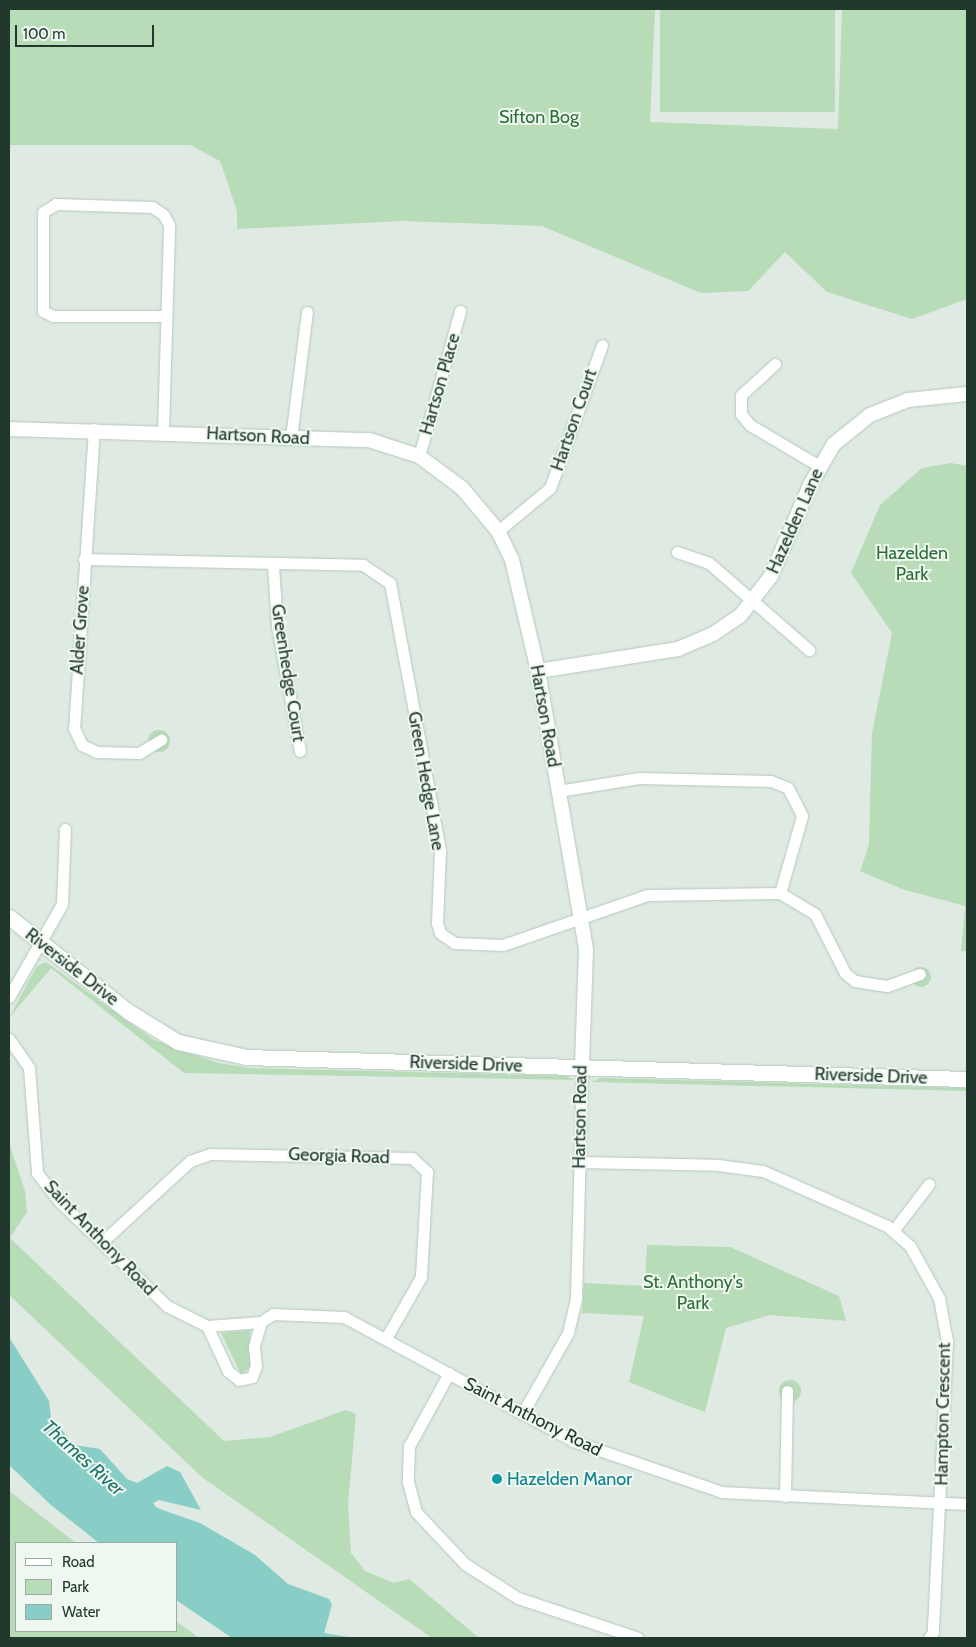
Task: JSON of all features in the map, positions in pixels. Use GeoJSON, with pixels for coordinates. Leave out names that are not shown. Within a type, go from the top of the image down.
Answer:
{"type":"FeatureCollection","features":[{"type":"Feature","properties":{"kind":"main road","name":"Riverside Drive"},"geometry":{"type":"LineString","coordinates":[[9,917],[129,1012],[178,1042],[204,1050],[246,1057],[967,1079]]}},
{"type":"Feature","properties":{"kind":"street"},"geometry":{"type":"LineString","coordinates":[[163,432],[169,225],[164,215],[152,207],[56,204],[42,212],[43,311],[53,316],[165,316]]}},
{"type":"Feature","properties":{"kind":"street"},"geometry":{"type":"LineString","coordinates":[[291,438],[308,312]]}},
{"type":"Feature","properties":{"kind":"street","name":"Hartson Place"},"geometry":{"type":"LineString","coordinates":[[419,456],[460,312]]}},
{"type":"Feature","properties":{"kind":"street","name":"Hartson Court"},"geometry":{"type":"LineString","coordinates":[[498,531],[550,488],[602,345]]}},
{"type":"Feature","properties":{"kind":"street"},"geometry":{"type":"LineString","coordinates":[[775,364],[741,395],[741,414],[750,425],[819,466]]}},
{"type":"Feature","properties":{"kind":"street","name":"Hazelden Lane"},"geometry":{"type":"LineString","coordinates":[[538,671],[678,649],[714,634],[740,616],[771,576],[819,466],[834,444],[870,414],[908,400],[967,394]]}},
{"type":"Feature","properties":{"kind":"street","name":"Hartson Road"},"geometry":{"type":"LineString","coordinates":[[9,429],[94,429],[369,440],[419,456],[462,488],[498,531],[520,586],[538,671],[586,950],[576,1297],[568,1332],[522,1414]]}},
{"type":"Feature","properties":{"kind":"street","name":"Alder Grove"},"geometry":{"type":"LineString","coordinates":[[94,429],[74,728],[82,745],[97,752],[139,753],[161,740]]}},
{"type":"Feature","properties":{"kind":"street"},"geometry":{"type":"LineString","coordinates":[[677,552],[709,563],[754,599],[809,650]]}},
{"type":"Feature","properties":{"kind":"street","name":"Green Hedge Lane"},"geometry":{"type":"LineString","coordinates":[[84,559],[273,565],[363,565],[390,583],[440,851],[440,933],[455,943],[503,945],[581,916],[671,891],[780,893],[815,914],[844,973],[855,981],[887,986],[920,974]]}},
{"type":"Feature","properties":{"kind":"street","name":"Greenhedge Court"},"geometry":{"type":"LineString","coordinates":[[273,565],[277,626],[300,751]]}},
{"type":"Feature","properties":{"kind":"street"},"geometry":{"type":"LineString","coordinates":[[558,791],[639,778],[771,781],[788,788],[802,816],[780,893]]}},
{"type":"Feature","properties":{"kind":"street"},"geometry":{"type":"LineString","coordinates":[[9,998],[64,897],[65,829]]}},
{"type":"Feature","properties":{"kind":"street","name":"Saint Anthony Road"},"geometry":{"type":"LineString","coordinates":[[9,1039],[29,1068],[37,1173],[102,1242],[167,1306],[207,1326],[261,1322],[273,1314],[344,1317],[386,1338],[572,1441],[687,1483],[722,1492],[941,1501],[967,1504]]}},
{"type":"Feature","properties":{"kind":"street","name":"Georgia Road"},"geometry":{"type":"LineString","coordinates":[[102,1242],[190,1161],[210,1154],[412,1158],[427,1172],[421,1277],[386,1338]]}},
{"type":"Feature","properties":{"kind":"street","name":"Hampton Crescent"},"geometry":{"type":"LineString","coordinates":[[579,1162],[718,1165],[763,1171],[893,1231],[926,1271],[939,1298],[947,1340],[934,1632],[928,1638]]}},
{"type":"Feature","properties":{"kind":"street"},"geometry":{"type":"LineString","coordinates":[[893,1231],[929,1184]]}},
{"type":"Feature","properties":{"kind":"street"},"geometry":{"type":"LineString","coordinates":[[207,1326],[228,1371],[239,1380],[252,1377],[256,1366],[254,1346],[261,1322]]}},
{"type":"Feature","properties":{"kind":"street"},"geometry":{"type":"LineString","coordinates":[[449,1373],[410,1446],[408,1482],[416,1512],[465,1564],[518,1598],[638,1638]]}},
{"type":"Feature","properties":{"kind":"street"},"geometry":{"type":"LineString","coordinates":[[785,1496],[787,1392]]}},
{"type":"Feature","properties":{"kind":"green space","name":"Sifton Bog"},"geometry":{"type":"Polygon","coordinates":[[[9,9],[655,9],[650,122],[838,129],[842,9],[967,9],[967,299],[912,319],[827,292],[785,252],[748,291],[701,293],[542,226],[402,221],[237,229],[237,211],[220,161],[190,145],[9,145],[9,9]]]}},
{"type":"Feature","properties":{"kind":"green space"},"geometry":{"type":"Polygon","coordinates":[[[660,9],[835,9],[835,112],[660,112],[660,9]]]}},
{"type":"Feature","properties":{"kind":"green space","name":"Hazelden Park"},"geometry":{"type":"Polygon","coordinates":[[[951,463],[967,466],[967,951],[961,951],[965,906],[902,889],[860,871],[869,844],[872,733],[892,633],[851,573],[880,505],[922,468],[951,463]]]}},
{"type":"Feature","properties":{"kind":"green space"},"geometry":{"type":"Polygon","coordinates":[[[159,730],[169,737],[170,741],[163,751],[159,752],[149,745],[148,741],[155,731],[159,730]]]}},
{"type":"Feature","properties":{"kind":"green space"},"geometry":{"type":"Polygon","coordinates":[[[46,962],[154,1040],[218,1063],[249,1068],[565,1076],[575,1080],[184,1073],[51,968],[9,1018],[37,966],[46,962]]]}},
{"type":"Feature","properties":{"kind":"green space"},"geometry":{"type":"Polygon","coordinates":[[[921,967],[928,970],[931,977],[928,984],[921,987],[914,984],[911,977],[914,970],[921,967]]]}},
{"type":"Feature","properties":{"kind":"green space"},"geometry":{"type":"Polygon","coordinates":[[[601,1078],[967,1088],[967,1091],[591,1082],[601,1078]]]}},
{"type":"Feature","properties":{"kind":"green space"},"geometry":{"type":"Polygon","coordinates":[[[9,1143],[25,1191],[27,1212],[10,1238],[224,1441],[270,1437],[346,1410],[356,1414],[348,1504],[351,1553],[365,1571],[394,1583],[409,1579],[479,1638],[432,1638],[203,1478],[9,1295],[9,1143]]]}},
{"type":"Feature","properties":{"kind":"green space","name":"St. Anthony's Park"},"geometry":{"type":"Polygon","coordinates":[[[647,1245],[730,1247],[839,1296],[846,1321],[770,1315],[726,1328],[705,1412],[688,1406],[629,1382],[644,1316],[582,1313],[584,1283],[645,1286],[647,1245]]]}},
{"type":"Feature","properties":{"kind":"green space"},"geometry":{"type":"Polygon","coordinates":[[[250,1330],[250,1367],[241,1374],[221,1333],[250,1330]]]}},
{"type":"Feature","properties":{"kind":"green space"},"geometry":{"type":"Polygon","coordinates":[[[790,1380],[798,1383],[801,1391],[798,1399],[790,1402],[782,1399],[779,1391],[782,1383],[790,1380]]]}},
{"type":"Feature","properties":{"kind":"green space"},"geometry":{"type":"Polygon","coordinates":[[[9,1491],[75,1542],[15,1542],[15,1632],[178,1632],[178,1622],[199,1638],[9,1638],[9,1491]]]}},
{"type":"Feature","properties":{"kind":"water","name":"Thames River"},"geometry":{"type":"Polygon","coordinates":[[[9,1337],[49,1401],[51,1418],[75,1445],[100,1449],[127,1479],[137,1483],[167,1466],[180,1472],[201,1510],[159,1500],[153,1503],[157,1508],[200,1523],[255,1555],[288,1584],[329,1599],[332,1605],[324,1633],[354,1638],[232,1638],[178,1601],[178,1542],[98,1542],[51,1505],[9,1465],[9,1337]]]}},
{"type":"Feature","properties":{"kind":"place","name":"Hazelden Manor"},"geometry":{"type":"Point","coordinates":[497,1479]}}]}
